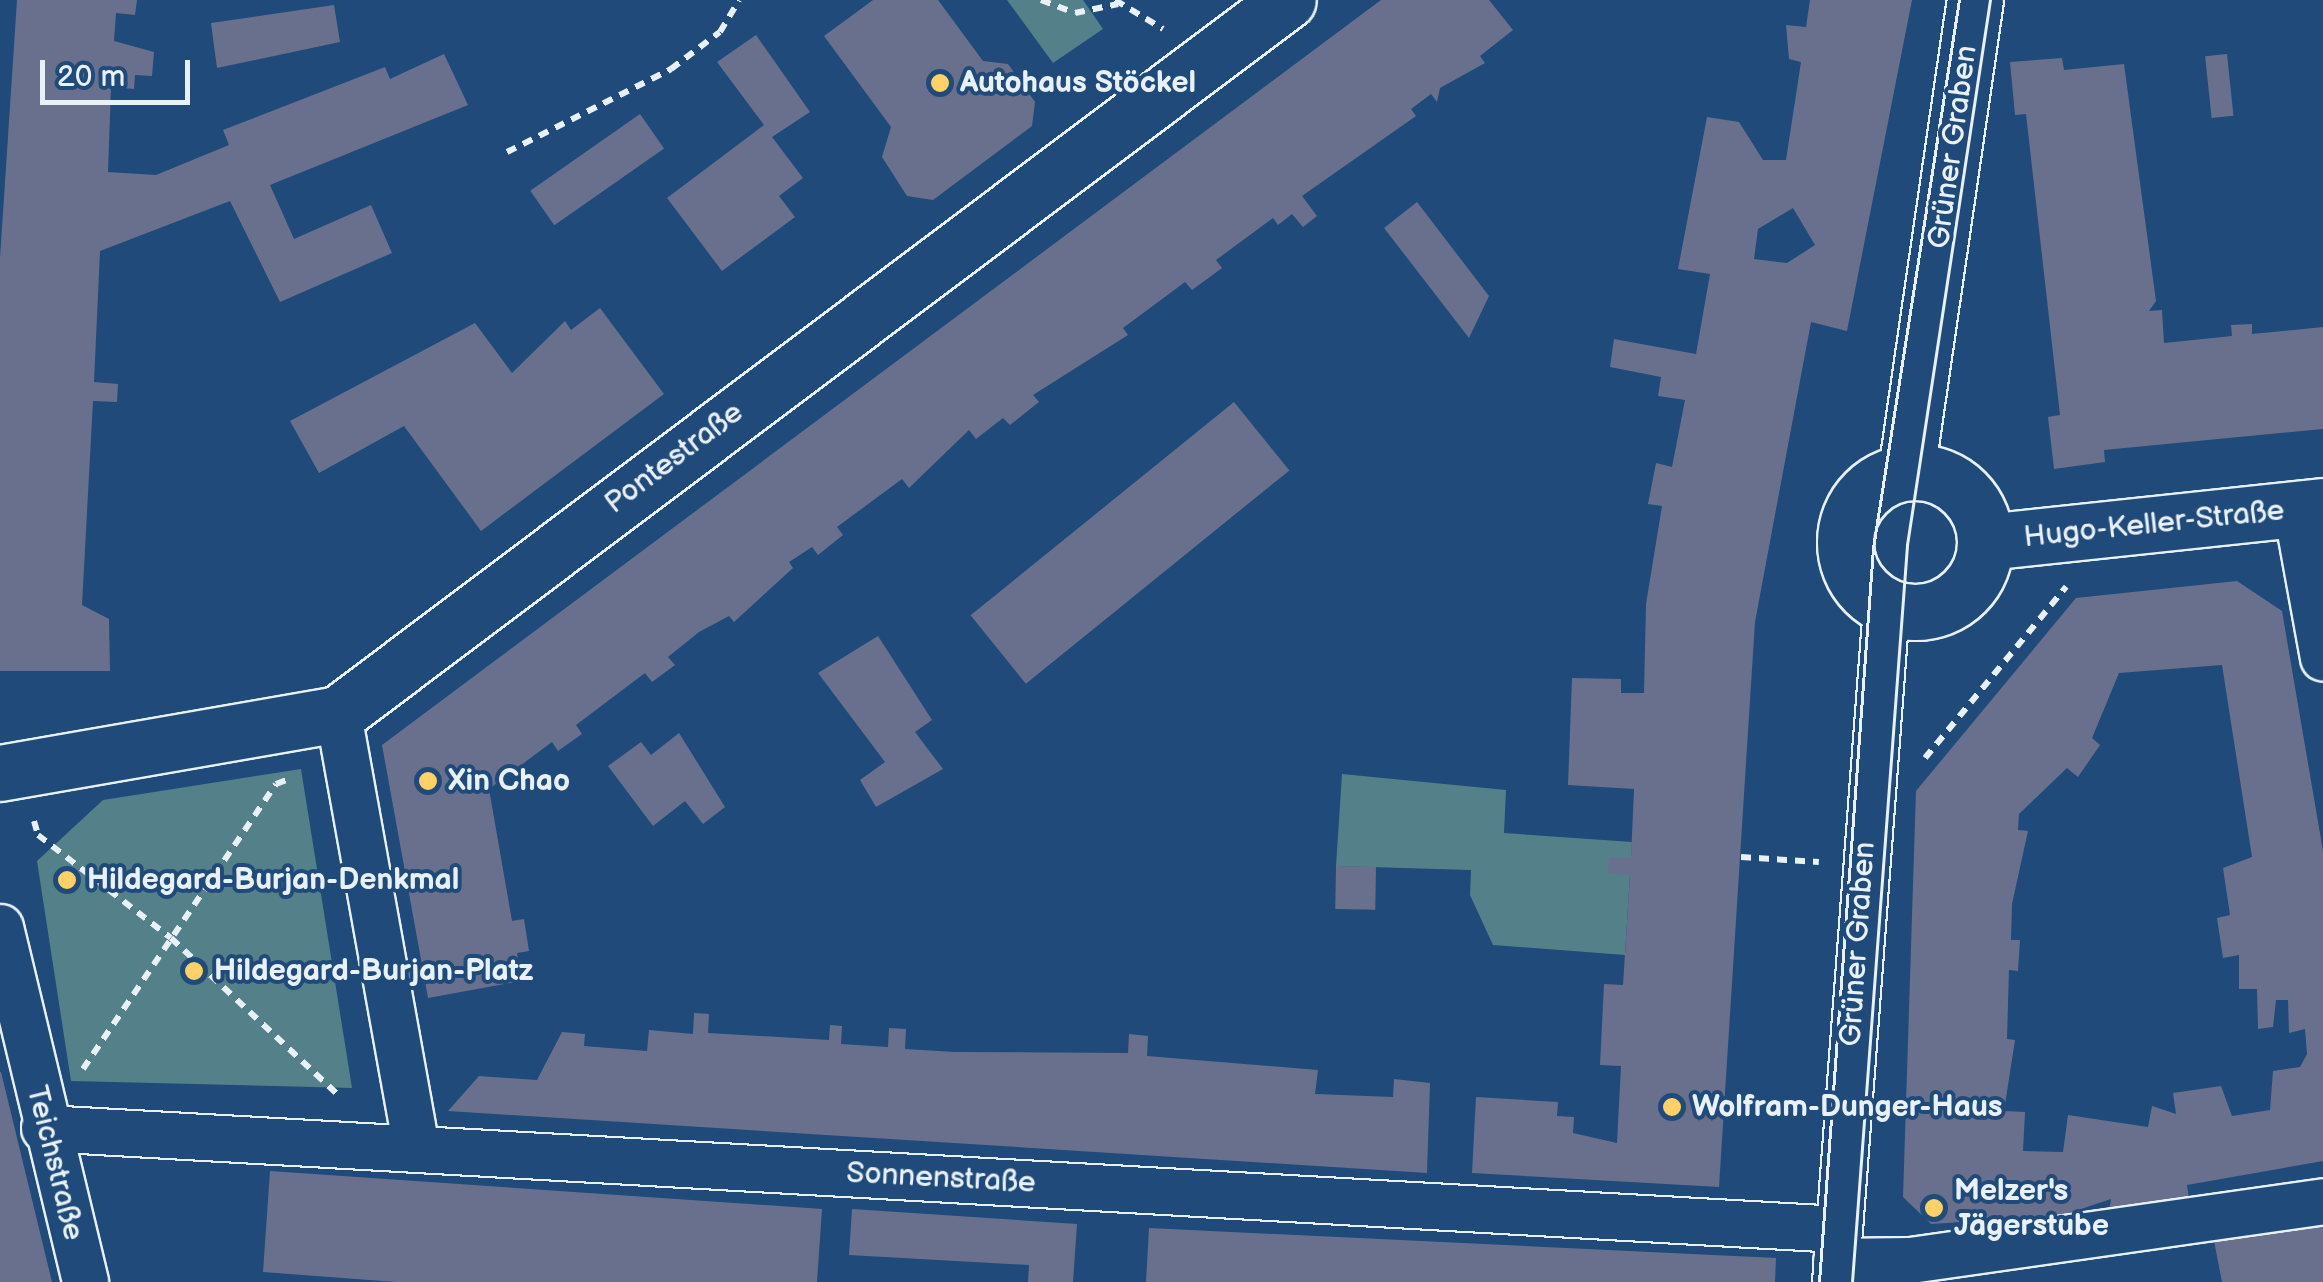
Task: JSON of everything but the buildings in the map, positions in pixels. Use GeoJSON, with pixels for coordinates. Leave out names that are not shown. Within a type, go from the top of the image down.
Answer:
{"type":"FeatureCollection","features":[{"type":"Feature","properties":{"kind":"street","name":"Pontestraße"},"geometry":{"type":"LineString","coordinates":[[8,794],[342,736],[1288,0]]}},
{"type":"Feature","properties":{"kind":"street","name":"Grüner Graben"},"geometry":{"type":"LineString","coordinates":[[1906,472],[1975,0]]}},
{"type":"Feature","properties":{"kind":"street"},"geometry":{"type":"LineString","coordinates":[[1906,472],[1936,474],[1966,493],[1986,542],[1960,597],[1921,612],[1886,607],[1857,584],[1844,540],[1860,498],[1906,472]]}},
{"type":"Feature","properties":{"kind":"street"},"geometry":{"type":"LineString","coordinates":[[2310,507],[2323,658]]}},
{"type":"Feature","properties":{"kind":"street","name":"Hugo-Keller-Straße"},"geometry":{"type":"LineString","coordinates":[[1986,542],[2310,507]]}},
{"type":"Feature","properties":{"kind":"street","name":"Grüner Graben"},"geometry":{"type":"LineString","coordinates":[[1836,1257],[1886,607]]}},
{"type":"Feature","properties":{"kind":"street"},"geometry":{"type":"LineString","coordinates":[[342,736],[414,1131]]}},
{"type":"Feature","properties":{"kind":"street","name":"Teichstraße"},"geometry":{"type":"LineString","coordinates":[[0,927],[63,1129],[85,1282]]}},
{"type":"Feature","properties":{"kind":"street","name":"Sonnenstraße"},"geometry":{"type":"LineString","coordinates":[[63,1129],[414,1131],[1836,1257],[1910,1260],[2323,1200]]}},
{"type":"Feature","properties":{"kind":"path"},"geometry":{"type":"LineString","coordinates":[[506,152],[670,70],[720,32],[739,0]]}},
{"type":"Feature","properties":{"kind":"path"},"geometry":{"type":"LineString","coordinates":[[1041,0],[1074,14],[1118,4]]}},
{"type":"Feature","properties":{"kind":"path"},"geometry":{"type":"LineString","coordinates":[[1915,770],[2066,591],[2061,534]]}},
{"type":"Feature","properties":{"kind":"path"},"geometry":{"type":"LineString","coordinates":[[63,1129],[77,1077],[276,784],[342,736]]}},
{"type":"Feature","properties":{"kind":"path"},"geometry":{"type":"LineString","coordinates":[[8,794],[32,812],[38,835],[170,938],[340,1098],[414,1131]]}},
{"type":"Feature","properties":{"kind":"path"},"geometry":{"type":"LineString","coordinates":[[1740,856],[1776,859]]}},
{"type":"Feature","properties":{"kind":"green space"},"geometry":{"type":"Polygon","coordinates":[[[1007,0],[1083,0],[1103,29],[1053,63],[1007,0]]]}},
{"type":"Feature","properties":{"kind":"green space","name":"Hildegard-Burjan-Platz"},"geometry":{"type":"Polygon","coordinates":[[[301,769],[352,1088],[71,1081],[37,861],[103,800],[301,769]]]}},
{"type":"Feature","properties":{"kind":"green space"},"geometry":{"type":"Polygon","coordinates":[[[1342,774],[1506,790],[1504,833],[1632,842],[1625,955],[1493,945],[1470,895],[1471,870],[1336,866],[1342,774]]]}},
{"type":"Feature","properties":{"kind":"tram line"},"geometry":{"type":"LineString","coordinates":[[1819,1282],[1873,548],[1959,0]]}},
{"type":"Feature","properties":{"kind":"tram line"},"geometry":{"type":"LineString","coordinates":[[1852,1282],[1907,545],[1990,0]]}},
{"type":"Feature","properties":{"kind":"place","name":"Autohaus Stöckel"},"geometry":{"type":"Point","coordinates":[940,83]}},
{"type":"Feature","properties":{"kind":"place","name":"Xin Chao"},"geometry":{"type":"Point","coordinates":[428,781]}},
{"type":"Feature","properties":{"kind":"place","name":"Hildegard-Burjan-Denkmal"},"geometry":{"type":"Point","coordinates":[67,880]}},
{"type":"Feature","properties":{"kind":"place","name":"Hildegard-Burjan-Platz"},"geometry":{"type":"Point","coordinates":[194,971]}},
{"type":"Feature","properties":{"kind":"place","name":"Wolfram-Dunger-Haus"},"geometry":{"type":"Point","coordinates":[1672,1107]}},
{"type":"Feature","properties":{"kind":"place","name":"Melzer's Jägerstube"},"geometry":{"type":"Point","coordinates":[1934,1208]}}]}
